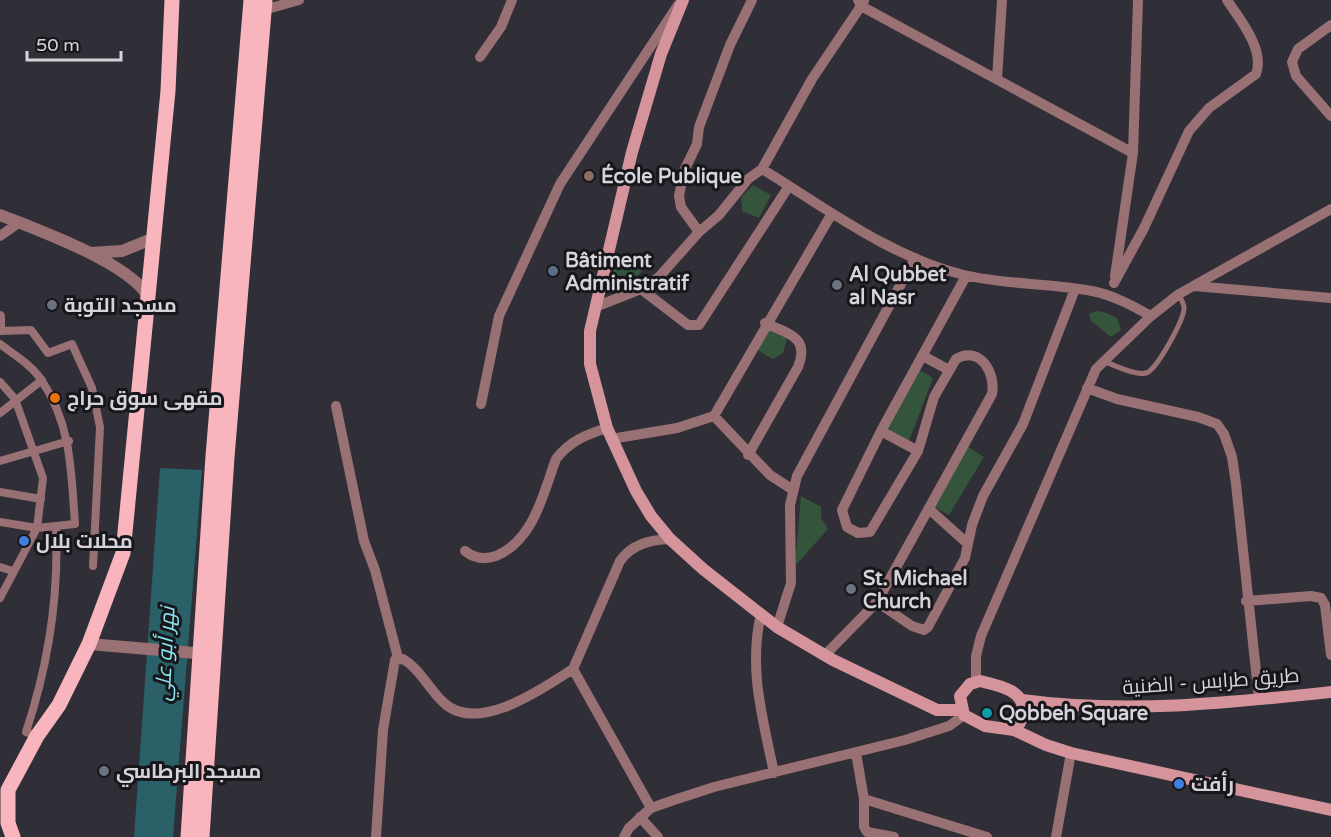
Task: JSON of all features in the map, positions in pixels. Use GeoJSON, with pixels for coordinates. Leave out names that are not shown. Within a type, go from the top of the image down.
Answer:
{"type":"FeatureCollection","features":[{"type":"Feature","properties":{"kind":"main road"},"geometry":{"type":"LineString","coordinates":[[13,837],[8,823],[4,791],[37,736],[59,705],[89,644],[123,553],[168,91],[172,0]]}},
{"type":"Feature","properties":{"kind":"main road"},"geometry":{"type":"LineString","coordinates":[[683,0],[661,54],[642,117],[590,331],[590,364],[609,434],[636,491],[651,516],[686,555],[777,627],[825,655],[937,710],[963,713],[985,726],[1014,730],[1046,745],[1071,753],[1331,810]]}},
{"type":"Feature","properties":{"kind":"main road"},"geometry":{"type":"LineString","coordinates":[[188,837],[202,654],[228,445],[260,3]]}},
{"type":"Feature","properties":{"kind":"main road"},"geometry":{"type":"LineString","coordinates":[[202,654],[202,837]]}},
{"type":"Feature","properties":{"kind":"main road"},"geometry":{"type":"LineString","coordinates":[[963,713],[959,701],[962,691],[976,682],[1007,690],[1018,695],[1024,705],[1022,721],[1014,730]]}},
{"type":"Feature","properties":{"kind":"main road","name":"طريق طرابس - الضنية"},"geometry":{"type":"LineString","coordinates":[[1022,700],[1105,707],[1158,708],[1331,692]]}},
{"type":"Feature","properties":{"kind":"street"},"geometry":{"type":"LineString","coordinates":[[260,3],[299,0]]}},
{"type":"Feature","properties":{"kind":"street"},"geometry":{"type":"LineString","coordinates":[[480,57],[501,27],[512,0]]}},
{"type":"Feature","properties":{"kind":"street"},"geometry":{"type":"LineString","coordinates":[[481,404],[499,316],[555,194],[683,0]]}},
{"type":"Feature","properties":{"kind":"street"},"geometry":{"type":"LineString","coordinates":[[699,232],[681,207],[679,196],[684,171],[698,144],[699,127],[730,45],[752,0]]}},
{"type":"Feature","properties":{"kind":"street"},"geometry":{"type":"LineString","coordinates":[[997,79],[1002,0]]}},
{"type":"Feature","properties":{"kind":"street"},"geometry":{"type":"LineString","coordinates":[[1112,297],[1133,153],[1138,0]]}},
{"type":"Feature","properties":{"kind":"street"},"geometry":{"type":"LineString","coordinates":[[1114,283],[1144,228],[1189,131],[1209,108],[1257,74],[1259,66],[1253,43],[1227,0]]}},
{"type":"Feature","properties":{"kind":"street"},"geometry":{"type":"LineString","coordinates":[[596,307],[641,289],[672,265],[699,232],[719,215],[748,179],[762,169],[812,79],[861,2],[1133,153]]}},
{"type":"Feature","properties":{"kind":"street"},"geometry":{"type":"LineString","coordinates":[[1331,25],[1298,49],[1292,62],[1296,76],[1331,116]]}},
{"type":"Feature","properties":{"kind":"street"},"geometry":{"type":"LineString","coordinates":[[762,169],[831,214],[915,258],[966,276],[1075,289],[1112,297],[1151,316]]}},
{"type":"Feature","properties":{"kind":"street"},"geometry":{"type":"LineString","coordinates":[[641,289],[688,325],[699,325],[789,186]]}},
{"type":"Feature","properties":{"kind":"street"},"geometry":{"type":"LineString","coordinates":[[976,682],[976,656],[981,636],[1088,388],[1091,376],[1103,361],[1151,316],[1179,294],[1331,209]]}},
{"type":"Feature","properties":{"kind":"street"},"geometry":{"type":"LineString","coordinates":[[0,214],[89,253],[140,284],[148,296]]}},
{"type":"Feature","properties":{"kind":"street"},"geometry":{"type":"LineString","coordinates":[[465,551],[472,556],[491,558],[515,545],[529,527],[556,459],[577,438],[677,428],[714,416],[765,324],[831,214]]}},
{"type":"Feature","properties":{"kind":"street"},"geometry":{"type":"LineString","coordinates":[[0,236],[20,222]]}},
{"type":"Feature","properties":{"kind":"street"},"geometry":{"type":"LineString","coordinates":[[89,253],[122,251],[154,237]]}},
{"type":"Feature","properties":{"kind":"street"},"geometry":{"type":"LineString","coordinates":[[777,627],[791,583],[793,552],[790,521],[793,490],[803,463],[915,258]]}},
{"type":"Feature","properties":{"kind":"street"},"geometry":{"type":"LineString","coordinates":[[825,655],[876,602],[986,406],[994,386],[991,373],[977,357],[960,356],[934,397],[918,451],[870,532],[852,531],[844,521],[842,510],[880,430],[966,276]]}},
{"type":"Feature","properties":{"kind":"street"},"geometry":{"type":"LineString","coordinates":[[1193,286],[1331,298]]}},
{"type":"Feature","properties":{"kind":"street"},"geometry":{"type":"LineString","coordinates":[[876,602],[912,626],[924,630],[928,627],[965,558],[983,496],[1023,424],[1075,289]]}},
{"type":"Feature","properties":{"kind":"street"},"geometry":{"type":"LineString","coordinates":[[0,315],[0,330],[31,330],[48,353],[72,344],[92,387],[100,427],[93,566]]}},
{"type":"Feature","properties":{"kind":"street"},"geometry":{"type":"LineString","coordinates":[[748,455],[798,367],[802,351],[799,341],[794,337],[765,324]]}},
{"type":"Feature","properties":{"kind":"street"},"geometry":{"type":"LineString","coordinates":[[0,344],[26,363],[42,380],[69,441],[75,524],[37,528],[0,522]]}},
{"type":"Feature","properties":{"kind":"street"},"geometry":{"type":"LineString","coordinates":[[923,356],[949,370]]}},
{"type":"Feature","properties":{"kind":"street"},"geometry":{"type":"LineString","coordinates":[[0,413],[42,380]]}},
{"type":"Feature","properties":{"kind":"street"},"geometry":{"type":"LineString","coordinates":[[0,382],[15,399],[43,478],[37,528],[0,598]]}},
{"type":"Feature","properties":{"kind":"street"},"geometry":{"type":"LineString","coordinates":[[1088,388],[1139,405],[1209,420],[1224,434],[1232,457],[1236,484],[1246,602],[1259,699]]}},
{"type":"Feature","properties":{"kind":"street"},"geometry":{"type":"LineString","coordinates":[[336,406],[364,541],[375,570],[398,658],[413,666],[433,691],[455,712],[472,714],[495,711],[573,669],[626,552],[647,542],[670,539]]}},
{"type":"Feature","properties":{"kind":"street"},"geometry":{"type":"LineString","coordinates":[[714,416],[748,455],[770,475],[793,490]]}},
{"type":"Feature","properties":{"kind":"street"},"geometry":{"type":"LineString","coordinates":[[880,430],[918,451]]}},
{"type":"Feature","properties":{"kind":"street"},"geometry":{"type":"LineString","coordinates":[[0,460],[69,441]]}},
{"type":"Feature","properties":{"kind":"street"},"geometry":{"type":"LineString","coordinates":[[0,492],[41,499]]}},
{"type":"Feature","properties":{"kind":"street"},"geometry":{"type":"LineString","coordinates":[[929,509],[968,544]]}},
{"type":"Feature","properties":{"kind":"street"},"geometry":{"type":"LineString","coordinates":[[37,736],[26,732],[48,652],[58,573],[56,526]]}},
{"type":"Feature","properties":{"kind":"street"},"geometry":{"type":"LineString","coordinates":[[0,567],[13,571]]}},
{"type":"Feature","properties":{"kind":"street"},"geometry":{"type":"LineString","coordinates":[[1246,602],[1311,596],[1321,598],[1325,605],[1331,655]]}},
{"type":"Feature","properties":{"kind":"street"},"geometry":{"type":"LineString","coordinates":[[760,614],[754,651],[755,678],[774,772]]}},
{"type":"Feature","properties":{"kind":"street"},"geometry":{"type":"LineString","coordinates":[[89,644],[202,654]]}},
{"type":"Feature","properties":{"kind":"street"},"geometry":{"type":"LineString","coordinates":[[376,837],[383,730],[393,662],[398,658]]}},
{"type":"Feature","properties":{"kind":"street"},"geometry":{"type":"LineString","coordinates":[[573,669],[651,808]]}},
{"type":"Feature","properties":{"kind":"street"},"geometry":{"type":"LineString","coordinates":[[624,837],[640,817],[651,808],[714,787],[856,753],[941,729],[963,713]]}},
{"type":"Feature","properties":{"kind":"street"},"geometry":{"type":"LineString","coordinates":[[856,753],[864,800],[864,827],[867,832],[894,837]]}},
{"type":"Feature","properties":{"kind":"street"},"geometry":{"type":"LineString","coordinates":[[1056,837],[1071,753]]}},
{"type":"Feature","properties":{"kind":"street"},"geometry":{"type":"LineString","coordinates":[[864,800],[987,837]]}},
{"type":"Feature","properties":{"kind":"street"},"geometry":{"type":"LineString","coordinates":[[640,817],[658,837]]}},
{"type":"Feature","properties":{"kind":"street"},"geometry":{"type":"LineString","coordinates":[[0,832],[13,837]]}},
{"type":"Feature","properties":{"kind":"lane"},"geometry":{"type":"LineString","coordinates":[[1103,361],[1145,374],[1155,368],[1184,309],[1179,294]]}},
{"type":"Feature","properties":{"kind":"green space"},"geometry":{"type":"Polygon","coordinates":[[[753,185],[771,195],[759,218],[742,211],[741,197],[753,185]]]}},
{"type":"Feature","properties":{"kind":"green space"},"geometry":{"type":"Polygon","coordinates":[[[618,257],[643,270],[624,292],[609,286],[618,257]]]}},
{"type":"Feature","properties":{"kind":"green space"},"geometry":{"type":"Polygon","coordinates":[[[1096,311],[1117,318],[1121,330],[1111,337],[1091,321],[1089,314],[1096,311]]]}},
{"type":"Feature","properties":{"kind":"green space"},"geometry":{"type":"Polygon","coordinates":[[[766,326],[787,338],[783,353],[773,359],[754,348],[766,326]]]}},
{"type":"Feature","properties":{"kind":"green space"},"geometry":{"type":"Polygon","coordinates":[[[918,369],[933,378],[909,441],[885,427],[918,369]]]}},
{"type":"Feature","properties":{"kind":"green space"},"geometry":{"type":"Polygon","coordinates":[[[968,447],[984,457],[949,515],[934,507],[968,447]]]}},
{"type":"Feature","properties":{"kind":"green space"},"geometry":{"type":"Polygon","coordinates":[[[801,496],[821,507],[821,518],[828,529],[795,566],[801,496]]]}},
{"type":"Feature","properties":{"kind":"water","name":"نهر أبو علي"},"geometry":{"type":"Polygon","coordinates":[[[160,468],[202,470],[173,837],[134,837],[160,468]]]}},
{"type":"Feature","properties":{"kind":"place","name":"École Publique"},"geometry":{"type":"Point","coordinates":[589,176]}},
{"type":"Feature","properties":{"kind":"place","name":"Bâtiment Administratif"},"geometry":{"type":"Point","coordinates":[553,271]}},
{"type":"Feature","properties":{"kind":"place","name":"Al Qubbet al Nasr"},"geometry":{"type":"Point","coordinates":[837,285]}},
{"type":"Feature","properties":{"kind":"place","name":"مسجد التوبة"},"geometry":{"type":"Point","coordinates":[52,305]}},
{"type":"Feature","properties":{"kind":"place","name":"مقهى سوق حراج"},"geometry":{"type":"Point","coordinates":[55,398]}},
{"type":"Feature","properties":{"kind":"place","name":"محلات بلال"},"geometry":{"type":"Point","coordinates":[24,541]}},
{"type":"Feature","properties":{"kind":"place","name":"St. Michael Church"},"geometry":{"type":"Point","coordinates":[851,589]}},
{"type":"Feature","properties":{"kind":"place","name":"Qobbeh Square"},"geometry":{"type":"Point","coordinates":[987,713]}},
{"type":"Feature","properties":{"kind":"place","name":"مسجد البرطاسي"},"geometry":{"type":"Point","coordinates":[104,771]}},
{"type":"Feature","properties":{"kind":"place","name":"رأفت"},"geometry":{"type":"Point","coordinates":[1179,784]}}]}
